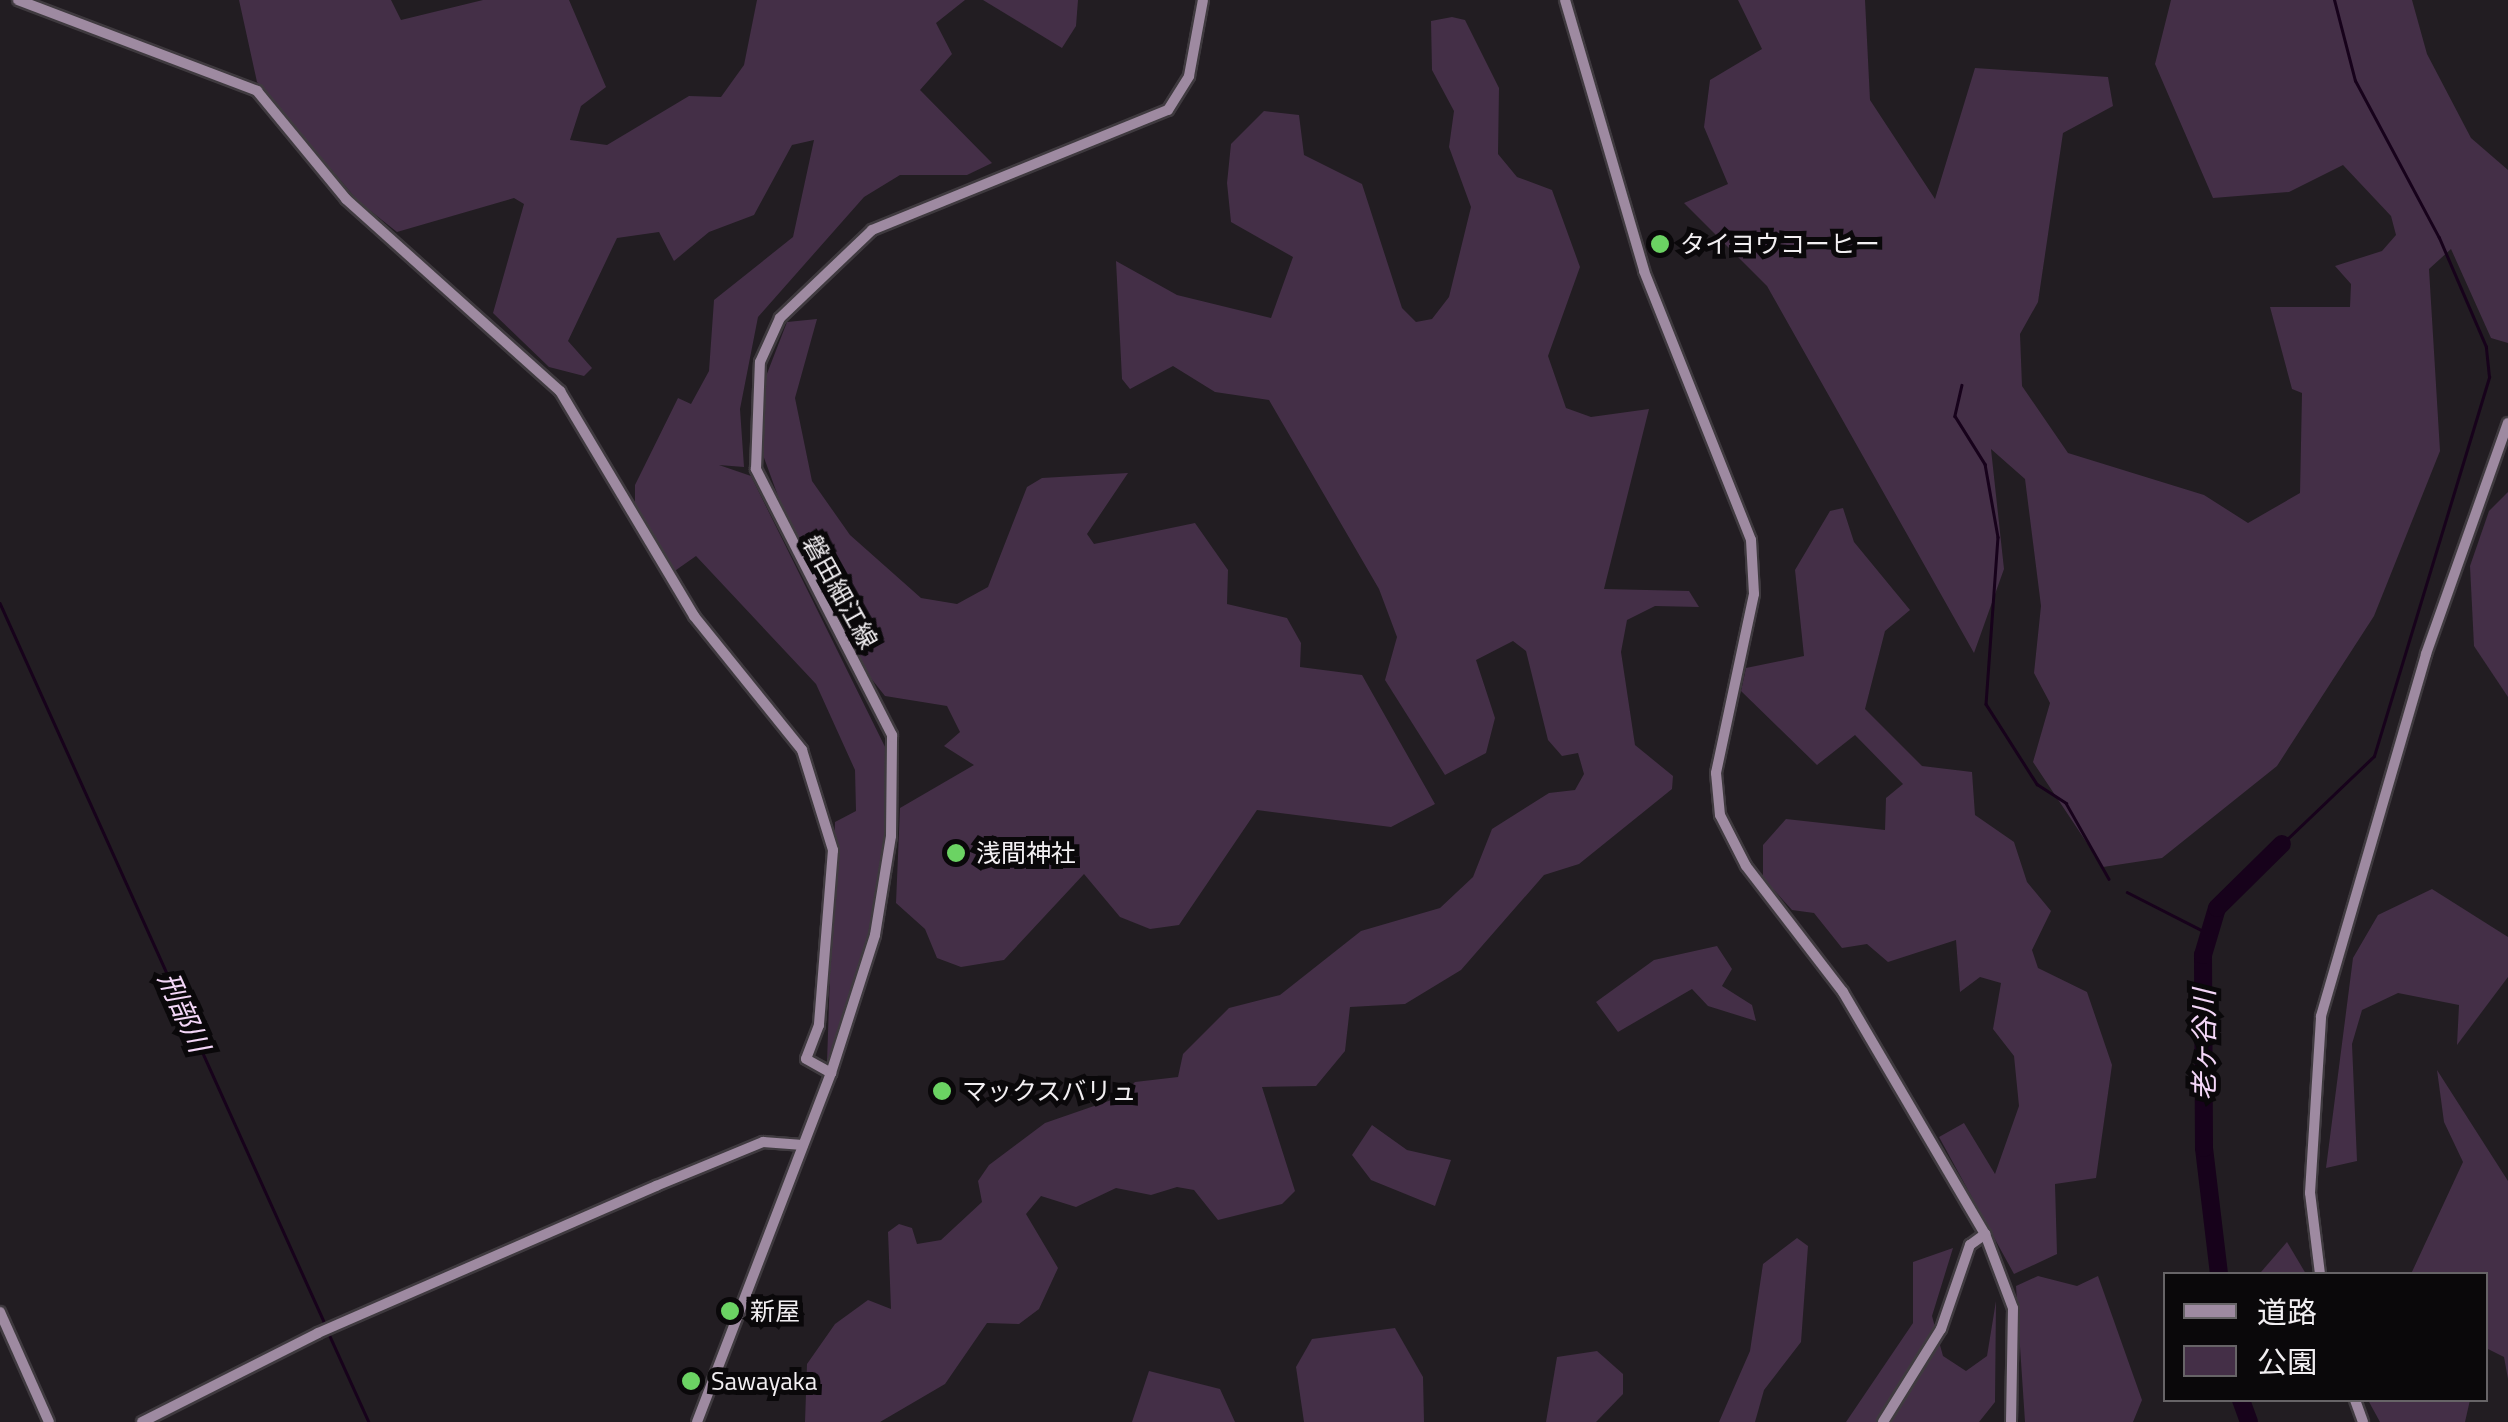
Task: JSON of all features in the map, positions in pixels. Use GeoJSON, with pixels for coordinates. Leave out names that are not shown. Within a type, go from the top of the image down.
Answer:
{"type":"FeatureCollection","features":[{"type":"Feature","properties":{"kind":"street"},"geometry":{"type":"LineString","coordinates":[[18,0],[257,90],[346,199],[560,391],[694,616],[802,750],[833,850],[819,1025],[806,1059],[830,1074]]}},
{"type":"Feature","properties":{"kind":"street","name":"磐田細江線"},"geometry":{"type":"LineString","coordinates":[[698,1422],[830,1074],[875,935],[891,836],[892,735],[760,482],[752,413],[760,362],[780,318],[872,230],[1168,110],[1189,76],[1203,0]]}},
{"type":"Feature","properties":{"kind":"street"},"geometry":{"type":"LineString","coordinates":[[1565,0],[1644,271],[1752,540],[1754,594],[1716,773],[1720,815],[1746,866],[1843,992],[1985,1234],[2013,1308],[2011,1422]]}},
{"type":"Feature","properties":{"kind":"street"},"geometry":{"type":"LineString","coordinates":[[2320,1272],[2310,1174],[2321,1016],[2426,654],[2508,422]]}},
{"type":"Feature","properties":{"kind":"street"},"geometry":{"type":"LineString","coordinates":[[142,1422],[318,1333],[763,1142],[803,1145]]}},
{"type":"Feature","properties":{"kind":"street"},"geometry":{"type":"LineString","coordinates":[[1883,1422],[1941,1329],[1970,1246],[1985,1234]]}},
{"type":"Feature","properties":{"kind":"street"},"geometry":{"type":"LineString","coordinates":[[0,1312],[49,1422]]}},
{"type":"Feature","properties":{"kind":"green space"},"geometry":{"type":"Polygon","coordinates":[[[239,0],[391,0],[401,20],[483,0],[569,0],[606,87],[581,106],[570,140],[607,145],[689,96],[721,97],[744,65],[757,0],[965,0],[936,23],[952,54],[920,90],[992,163],[967,175],[900,175],[864,197],[758,317],[740,409],[744,467],[719,465],[751,476],[892,761],[877,925],[827,1063],[835,822],[856,811],[855,770],[816,684],[696,556],[669,575],[635,512],[635,485],[678,398],[691,404],[709,371],[714,300],[793,237],[814,140],[792,145],[754,215],[709,232],[674,261],[659,232],[617,238],[568,341],[592,368],[584,376],[549,367],[493,313],[524,204],[514,198],[397,232],[358,201],[257,82],[239,0]]]}},
{"type":"Feature","properties":{"kind":"green space"},"geometry":{"type":"Polygon","coordinates":[[[983,0],[1078,0],[1076,26],[1062,48],[983,0]]]}},
{"type":"Feature","properties":{"kind":"green space"},"geometry":{"type":"Polygon","coordinates":[[[1738,0],[1865,0],[1870,100],[1935,199],[1975,68],[2108,77],[2113,106],[2063,133],[2038,302],[2020,334],[2022,386],[2068,453],[2204,495],[2248,523],[2300,493],[2302,393],[2292,389],[2270,307],[2350,307],[2351,284],[2335,266],[2382,251],[2396,235],[2391,216],[2343,165],[2289,192],[2213,198],[2155,64],[2171,0],[2412,0],[2427,54],[2471,138],[2508,170],[2508,343],[2491,338],[2451,249],[2429,269],[2440,451],[2374,616],[2277,766],[2162,858],[2103,867],[2033,762],[2050,703],[2034,673],[2041,606],[2025,479],[1991,449],[2004,569],[1974,653],[1767,286],[1684,203],[1728,184],[1704,127],[1710,80],[1762,49],[1738,0]]]}},
{"type":"Feature","properties":{"kind":"green space"},"geometry":{"type":"Polygon","coordinates":[[[1452,17],[1465,20],[1499,88],[1498,154],[1517,177],[1552,190],[1580,267],[1548,356],[1566,408],[1591,417],[1649,409],[1604,589],[1689,591],[1699,607],[1655,606],[1627,620],[1621,652],[1635,745],[1673,776],[1672,789],[1579,864],[1544,875],[1461,970],[1405,1004],[1350,1007],[1345,1051],[1316,1086],[1262,1087],[1295,1191],[1282,1204],[1218,1220],[1194,1190],[1177,1187],[1151,1195],[1116,1188],[1076,1207],[1041,1196],[1026,1214],[1058,1268],[1039,1309],[1019,1324],[987,1323],[945,1384],[880,1422],[805,1422],[807,1364],[835,1324],[868,1300],[891,1309],[888,1232],[899,1224],[912,1228],[917,1244],[941,1240],[982,1202],[978,1181],[989,1165],[1045,1123],[1120,1097],[1135,1082],[1178,1077],[1183,1054],[1229,1008],[1280,995],[1361,931],[1440,908],[1473,877],[1492,829],[1549,793],[1575,790],[1584,774],[1578,753],[1562,756],[1548,740],[1526,651],[1513,641],[1476,660],[1495,718],[1486,753],[1445,775],[1385,680],[1397,637],[1379,589],[1269,400],[1215,392],[1173,366],[1130,389],[1122,379],[1116,261],[1177,295],[1271,318],[1293,257],[1231,222],[1227,183],[1231,144],[1264,111],[1299,115],[1304,155],[1362,184],[1402,308],[1416,322],[1432,319],[1449,297],[1471,207],[1449,147],[1454,111],[1432,70],[1431,21],[1452,17]]]}},
{"type":"Feature","properties":{"kind":"green space"},"geometry":{"type":"Polygon","coordinates":[[[817,319],[795,398],[812,481],[850,535],[921,598],[957,604],[988,587],[1027,487],[1042,478],[1128,473],[1087,534],[1094,544],[1195,523],[1228,570],[1227,604],[1287,618],[1301,643],[1300,667],[1362,675],[1435,804],[1391,827],[1257,810],[1179,925],[1150,929],[1120,917],[1084,874],[1004,960],[961,967],[937,958],[925,929],[896,903],[900,808],[974,765],[944,746],[960,732],[947,706],[885,696],[866,672],[793,537],[763,455],[763,384],[787,322],[817,319]]]}},
{"type":"Feature","properties":{"kind":"green space"},"geometry":{"type":"Polygon","coordinates":[[[2508,492],[2508,697],[2474,646],[2470,566],[2489,511],[2508,492]]]}},
{"type":"Feature","properties":{"kind":"green space"},"geometry":{"type":"Polygon","coordinates":[[[1843,508],[1854,542],[1910,610],[1885,631],[1865,709],[1922,766],[1972,772],[1975,815],[2014,842],[2027,882],[2051,911],[2032,950],[2038,968],[2087,992],[2112,1065],[2096,1178],[2055,1184],[2057,1254],[2014,1274],[1939,1137],[1964,1123],[1995,1174],[2019,1106],[2014,1056],[1993,1029],[2001,983],[1980,977],[1960,992],[1956,940],[1888,962],[1867,944],[1842,948],[1814,913],[1792,910],[1763,878],[1763,845],[1786,819],[1885,830],[1886,798],[1903,784],[1855,735],[1817,765],[1741,691],[1746,668],[1804,656],[1795,570],[1830,511],[1843,508]]]}},
{"type":"Feature","properties":{"kind":"green space"},"geometry":{"type":"Polygon","coordinates":[[[2432,889],[2508,937],[2508,977],[2457,1045],[2459,1005],[2398,993],[2362,1010],[2352,1044],[2357,1161],[2326,1168],[2353,958],[2378,915],[2432,889]]]}},
{"type":"Feature","properties":{"kind":"green space"},"geometry":{"type":"Polygon","coordinates":[[[1717,946],[1732,969],[1722,986],[1752,1005],[1756,1021],[1708,1006],[1692,989],[1618,1032],[1596,1002],[1654,960],[1717,946]]]}},
{"type":"Feature","properties":{"kind":"green space"},"geometry":{"type":"Polygon","coordinates":[[[2437,1070],[2508,1181],[2508,1379],[2504,1357],[2488,1349],[2488,1272],[2412,1272],[2463,1162],[2444,1122],[2437,1070]]]}},
{"type":"Feature","properties":{"kind":"green space"},"geometry":{"type":"Polygon","coordinates":[[[1372,1125],[1407,1150],[1451,1160],[1435,1206],[1371,1180],[1352,1155],[1372,1125]]]}},
{"type":"Feature","properties":{"kind":"green space"},"geometry":{"type":"Polygon","coordinates":[[[1797,1238],[1808,1246],[1801,1342],[1764,1390],[1755,1422],[1719,1422],[1750,1351],[1763,1264],[1797,1238]]]}},
{"type":"Feature","properties":{"kind":"green space"},"geometry":{"type":"Polygon","coordinates":[[[2287,1242],[2305,1272],[2261,1272],[2287,1242]]]}},
{"type":"Feature","properties":{"kind":"green space"},"geometry":{"type":"Polygon","coordinates":[[[1953,1248],[1932,1316],[1943,1356],[1966,1371],[1987,1356],[1996,1301],[1995,1402],[1979,1422],[1846,1422],[1913,1323],[1913,1262],[1953,1248]]]}},
{"type":"Feature","properties":{"kind":"green space"},"geometry":{"type":"Polygon","coordinates":[[[2038,1276],[2077,1286],[2098,1276],[2142,1400],[2133,1422],[2025,1422],[2016,1286],[2038,1276]]]}},
{"type":"Feature","properties":{"kind":"green space"},"geometry":{"type":"Polygon","coordinates":[[[1395,1328],[1423,1377],[1424,1422],[1304,1422],[1296,1367],[1312,1339],[1395,1328]]]}},
{"type":"Feature","properties":{"kind":"green space"},"geometry":{"type":"Polygon","coordinates":[[[1597,1351],[1623,1374],[1623,1394],[1596,1422],[1546,1422],[1557,1357],[1597,1351]]]}},
{"type":"Feature","properties":{"kind":"green space"},"geometry":{"type":"Polygon","coordinates":[[[1149,1371],[1220,1389],[1235,1422],[1132,1422],[1149,1371]]]}},
{"type":"Feature","properties":{"kind":"green space"},"geometry":{"type":"Polygon","coordinates":[[[2369,1402],[2470,1402],[2465,1422],[2380,1422],[2369,1402]]]}},
{"type":"Feature","properties":{"kind":"waterway"},"geometry":{"type":"LineString","coordinates":[[2282,844],[2374,756],[2489,377],[2486,347],[2439,238],[2355,81],[2334,0]]}},
{"type":"Feature","properties":{"kind":"waterway"},"geometry":{"type":"LineString","coordinates":[[1962,385],[1955,416],[1985,464],[1998,537],[1986,704],[2037,784],[2066,803],[2109,879]]}},
{"type":"Feature","properties":{"kind":"waterway","name":"刑部川"},"geometry":{"type":"LineString","coordinates":[[0,603],[326,1326]]}},
{"type":"Feature","properties":{"kind":"waterway","name":"老ヶ谷川"},"geometry":{"type":"LineString","coordinates":[[2219,1272],[2204,1148],[2203,955],[2217,908],[2282,844]]}},
{"type":"Feature","properties":{"kind":"waterway"},"geometry":{"type":"LineString","coordinates":[[2127,892],[2207,933]]}},
{"type":"Feature","properties":{"kind":"waterway","name":"刑部川"},"geometry":{"type":"LineString","coordinates":[[329,1334],[369,1422]]}},
{"type":"Feature","properties":{"kind":"waterway","name":"老ヶ谷川"},"geometry":{"type":"LineString","coordinates":[[2242,1402],[2249,1422]]}},
{"type":"Feature","properties":{"kind":"place","name":"タイヨウコーヒー"},"geometry":{"type":"Point","coordinates":[1660,244]}},
{"type":"Feature","properties":{"kind":"place","name":"浅間神社"},"geometry":{"type":"Point","coordinates":[956,853]}},
{"type":"Feature","properties":{"kind":"place","name":"マックスバリュ"},"geometry":{"type":"Point","coordinates":[942,1091]}},
{"type":"Feature","properties":{"kind":"place","name":"新屋"},"geometry":{"type":"Point","coordinates":[730,1311]}},
{"type":"Feature","properties":{"kind":"place","name":"Sawayaka"},"geometry":{"type":"Point","coordinates":[691,1381]}}]}
